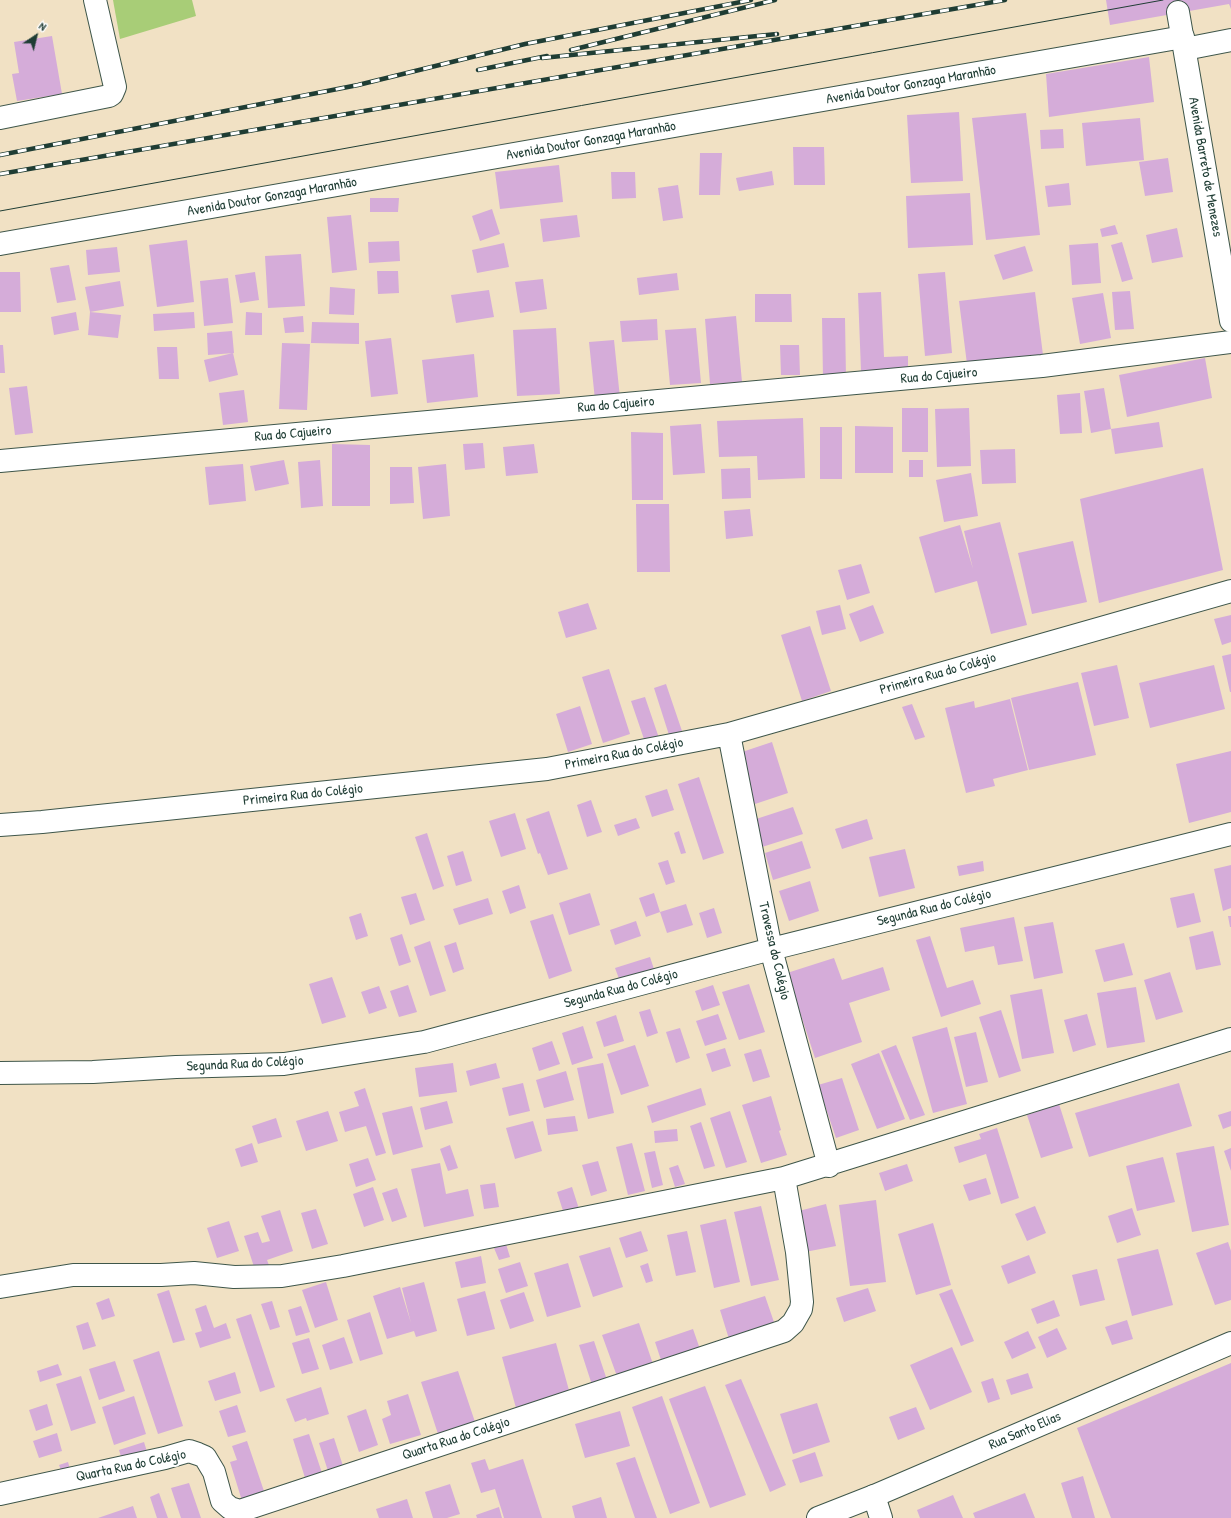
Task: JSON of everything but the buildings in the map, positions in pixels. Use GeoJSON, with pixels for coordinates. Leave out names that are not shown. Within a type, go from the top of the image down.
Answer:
{"type":"FeatureCollection","features":[{"type":"Feature","properties":{"kind":"street"},"geometry":{"type":"LineString","coordinates":[[0,118],[109,96],[114,91],[115,87],[95,0]]}},
{"type":"Feature","properties":{"kind":"street","name":"Avenida Barreto de Menezes"},"geometry":{"type":"LineString","coordinates":[[1178,12],[1231,321]]}},
{"type":"Feature","properties":{"kind":"street","name":"Avenida Doutor Gonzaga Maranhão"},"geometry":{"type":"LineString","coordinates":[[0,244],[1184,43],[1231,40]]}},
{"type":"Feature","properties":{"kind":"street","name":"Rua do Cajueiro"},"geometry":{"type":"LineString","coordinates":[[0,461],[1042,366],[1231,342]]}},
{"type":"Feature","properties":{"kind":"street","name":"Primeira Rua do Colégio"},"geometry":{"type":"LineString","coordinates":[[0,825],[42,822],[547,769],[729,734],[1231,591]]}},
{"type":"Feature","properties":{"kind":"street","name":"Travessa do Colégio"},"geometry":{"type":"LineString","coordinates":[[729,734],[771,949],[829,1166]]}},
{"type":"Feature","properties":{"kind":"street","name":"Segunda Rua do Colégio"},"geometry":{"type":"LineString","coordinates":[[0,1073],[93,1072],[176,1067],[284,1064],[416,1043],[771,949],[1231,834]]}},
{"type":"Feature","properties":{"kind":"street"},"geometry":{"type":"LineString","coordinates":[[0,1287],[73,1275],[161,1275],[194,1273],[234,1278],[282,1276],[343,1266],[784,1178],[829,1166],[1231,1039]]}},
{"type":"Feature","properties":{"kind":"street","name":"Quarta Rua do Colégio"},"geometry":{"type":"LineString","coordinates":[[0,1494],[189,1452],[204,1457],[214,1472],[222,1501],[230,1508],[240,1511],[784,1331],[792,1323],[801,1309],[802,1302],[797,1252],[784,1178]]}},
{"type":"Feature","properties":{"kind":"street","name":"Rua Santo Elias"},"geometry":{"type":"LineString","coordinates":[[818,1518],[874,1496],[1231,1342]]}},
{"type":"Feature","properties":{"kind":"street"},"geometry":{"type":"LineString","coordinates":[[874,1496],[881,1518]]}},
{"type":"Feature","properties":{"kind":"green space"},"geometry":{"type":"Polygon","coordinates":[[[113,0],[192,0],[196,16],[120,39],[113,0]]]}},
{"type":"Feature","properties":{"kind":"tram line"},"geometry":{"type":"LineString","coordinates":[[0,211],[1163,0]]}},
{"type":"Feature","properties":{"kind":"railway"},"geometry":{"type":"LineString","coordinates":[[0,155],[358,85],[525,44],[751,0]]}},
{"type":"Feature","properties":{"kind":"railway"},"geometry":{"type":"LineString","coordinates":[[571,50],[775,0]]}},
{"type":"Feature","properties":{"kind":"railway"},"geometry":{"type":"LineString","coordinates":[[0,174],[1005,0]]}},
{"type":"Feature","properties":{"kind":"railway"},"geometry":{"type":"LineString","coordinates":[[542,58],[777,34]]}},
{"type":"Feature","properties":{"kind":"railway"},"geometry":{"type":"LineString","coordinates":[[478,70],[547,56]]}}]}
